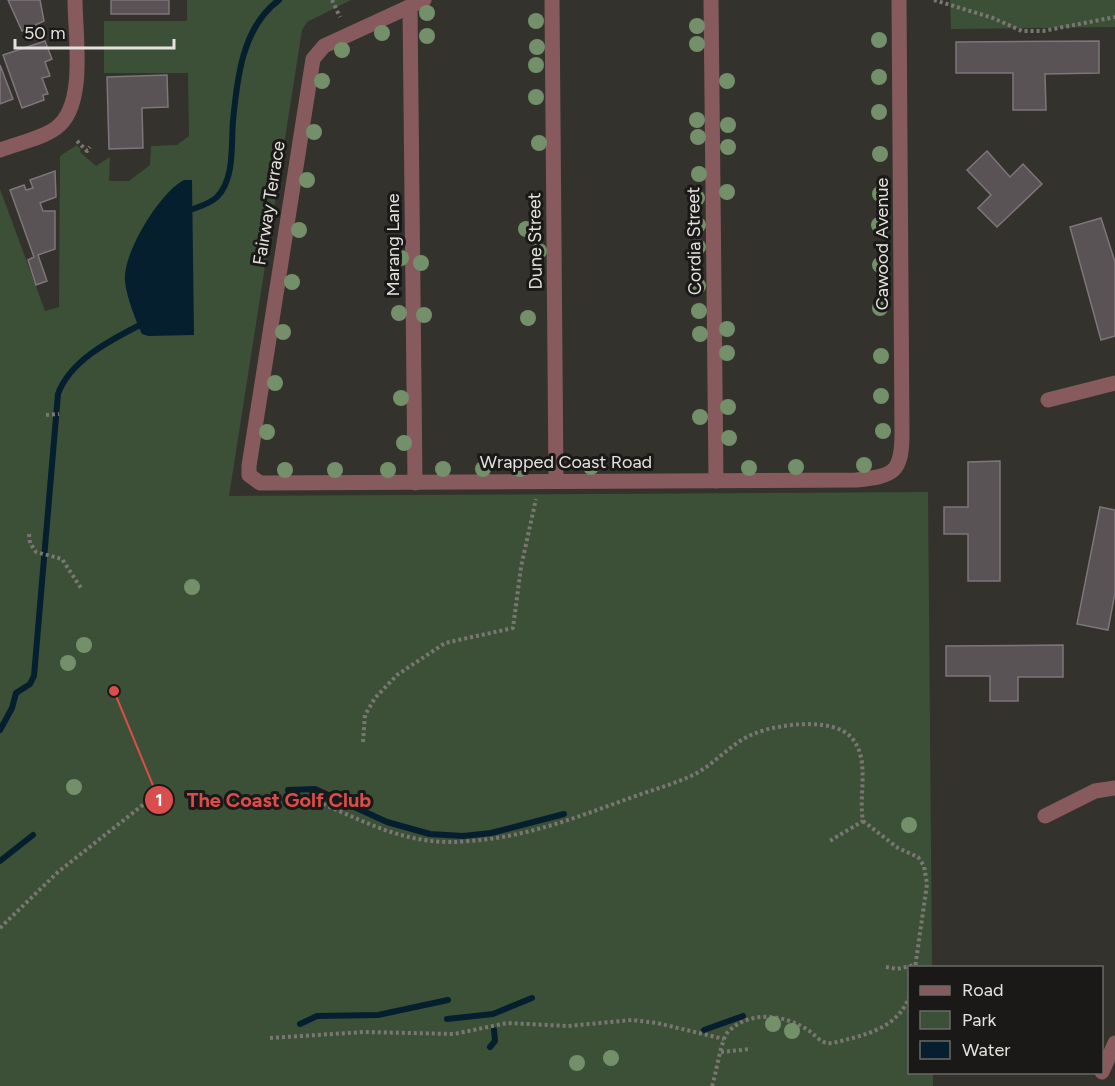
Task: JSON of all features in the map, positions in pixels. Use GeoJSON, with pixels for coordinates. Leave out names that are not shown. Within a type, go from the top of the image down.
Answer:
{"type":"FeatureCollection","features":[{"type":"Feature","properties":{"kind":"street"},"geometry":{"type":"LineString","coordinates":[[0,150],[52,130],[63,122],[72,107],[76,90],[75,0]]}},
{"type":"Feature","properties":{"kind":"street","name":"Fairway Terrace"},"geometry":{"type":"LineString","coordinates":[[253,479],[249,475],[249,466],[313,59],[324,46],[424,0]]}},
{"type":"Feature","properties":{"kind":"street","name":"Dune Street"},"geometry":{"type":"LineString","coordinates":[[552,0],[556,481]]}},
{"type":"Feature","properties":{"kind":"street","name":"Cordia Street"},"geometry":{"type":"LineString","coordinates":[[711,0],[716,481]]}},
{"type":"Feature","properties":{"kind":"street","name":"Cawood Avenue"},"geometry":{"type":"LineString","coordinates":[[880,477],[896,469],[902,456],[899,0]]}},
{"type":"Feature","properties":{"kind":"street","name":"Marang Lane"},"geometry":{"type":"LineString","coordinates":[[410,7],[415,483]]}},
{"type":"Feature","properties":{"kind":"street"},"geometry":{"type":"LineString","coordinates":[[1048,400],[1115,383]]}},
{"type":"Feature","properties":{"kind":"street","name":"Wrapped Coast Road"},"geometry":{"type":"LineString","coordinates":[[253,479],[271,484],[856,480],[880,477]]}},
{"type":"Feature","properties":{"kind":"street"},"geometry":{"type":"LineString","coordinates":[[1045,816],[1095,791],[1115,788]]}},
{"type":"Feature","properties":{"kind":"street"},"geometry":{"type":"LineString","coordinates":[[1103,1068],[1115,1043]]}},
{"type":"Feature","properties":{"kind":"path"},"geometry":{"type":"LineString","coordinates":[[332,0],[340,17]]}},
{"type":"Feature","properties":{"kind":"path"},"geometry":{"type":"LineString","coordinates":[[934,0],[993,18],[1022,32],[1043,31],[1115,17]]}},
{"type":"Feature","properties":{"kind":"path"},"geometry":{"type":"LineString","coordinates":[[77,141],[87,151],[90,147]]}},
{"type":"Feature","properties":{"kind":"path"},"geometry":{"type":"LineString","coordinates":[[46,415],[59,414]]}},
{"type":"Feature","properties":{"kind":"path"},"geometry":{"type":"LineString","coordinates":[[363,742],[365,715],[375,698],[397,675],[445,643],[513,628],[521,567],[536,492]]}},
{"type":"Feature","properties":{"kind":"path"},"geometry":{"type":"LineString","coordinates":[[29,534],[33,549],[42,555],[62,559],[81,588]]}},
{"type":"Feature","properties":{"kind":"path"},"geometry":{"type":"LineString","coordinates":[[323,804],[405,837],[426,842],[482,840],[585,816],[693,775],[733,745],[756,733],[795,725],[818,725],[838,728],[852,738],[859,752],[863,770],[862,821]]}},
{"type":"Feature","properties":{"kind":"path"},"geometry":{"type":"LineString","coordinates":[[0,928],[58,872],[158,793]]}},
{"type":"Feature","properties":{"kind":"path"},"geometry":{"type":"LineString","coordinates":[[828,842],[862,821]]}},
{"type":"Feature","properties":{"kind":"path"},"geometry":{"type":"LineString","coordinates":[[862,821],[898,848],[918,857],[924,866],[927,884],[915,966]]}},
{"type":"Feature","properties":{"kind":"path"},"geometry":{"type":"LineString","coordinates":[[886,967],[897,969],[908,967]]}},
{"type":"Feature","properties":{"kind":"path"},"geometry":{"type":"LineString","coordinates":[[712,1086],[724,1039],[736,1027],[765,1015],[804,1028],[825,1043],[844,1040],[866,1035],[890,1023],[903,1010],[908,998]]}},
{"type":"Feature","properties":{"kind":"path"},"geometry":{"type":"LineString","coordinates":[[270,1038],[364,1032],[454,1034],[507,1023],[568,1026],[632,1020],[657,1023],[724,1039]]}},
{"type":"Feature","properties":{"kind":"path"},"geometry":{"type":"LineString","coordinates":[[721,1052],[751,1049]]}},
{"type":"Feature","properties":{"kind":"green space"},"geometry":{"type":"Polygon","coordinates":[[[187,0],[351,0],[307,22],[302,30],[229,496],[928,492],[932,966],[908,966],[908,1074],[933,1074],[933,1086],[0,1086],[0,189],[45,311],[59,307],[60,156],[77,145],[80,152],[96,166],[110,157],[109,181],[129,181],[150,165],[151,146],[177,145],[189,136],[188,73],[104,73],[104,21],[187,21],[187,0]]]}},
{"type":"Feature","properties":{"kind":"green space"},"geometry":{"type":"Polygon","coordinates":[[[950,0],[1115,0],[1115,27],[951,29],[950,0]]]}},
{"type":"Feature","properties":{"kind":"water"},"geometry":{"type":"Polygon","coordinates":[[[184,180],[192,180],[194,335],[148,336],[142,334],[132,308],[125,281],[126,269],[144,225],[164,197],[184,180]]]}},
{"type":"Feature","properties":{"kind":"building"},"geometry":{"type":"Polygon","coordinates":[[[8,0],[40,0],[44,21],[22,31],[8,0]]]}},
{"type":"Feature","properties":{"kind":"building"},"geometry":{"type":"Polygon","coordinates":[[[111,0],[169,0],[169,14],[111,14],[111,0]]]}},
{"type":"Feature","properties":{"kind":"building"},"geometry":{"type":"Polygon","coordinates":[[[45,41],[52,59],[45,62],[50,76],[42,78],[48,94],[43,95],[44,100],[22,108],[3,55],[45,41]]]}},
{"type":"Feature","properties":{"kind":"building"},"geometry":{"type":"Polygon","coordinates":[[[1099,41],[1099,73],[1045,74],[1046,110],[1013,110],[1013,73],[956,73],[956,42],[1099,41]]]}},
{"type":"Feature","properties":{"kind":"building"},"geometry":{"type":"Polygon","coordinates":[[[0,65],[13,99],[0,104],[0,65]]]}},
{"type":"Feature","properties":{"kind":"building"},"geometry":{"type":"Polygon","coordinates":[[[167,75],[168,107],[142,108],[143,148],[109,149],[107,77],[167,75]]]}},
{"type":"Feature","properties":{"kind":"building"},"geometry":{"type":"Polygon","coordinates":[[[987,151],[1010,177],[1023,164],[1042,184],[997,227],[978,208],[991,195],[967,170],[987,151]]]}},
{"type":"Feature","properties":{"kind":"building"},"geometry":{"type":"Polygon","coordinates":[[[55,171],[56,197],[40,203],[43,211],[55,211],[55,249],[38,255],[47,281],[36,285],[28,260],[34,257],[10,190],[24,185],[26,190],[33,188],[30,180],[55,171]]]}},
{"type":"Feature","properties":{"kind":"building"},"geometry":{"type":"Polygon","coordinates":[[[1101,218],[1115,262],[1115,336],[1101,340],[1070,227],[1101,218]]]}},
{"type":"Feature","properties":{"kind":"building"},"geometry":{"type":"Polygon","coordinates":[[[1000,461],[1000,581],[968,581],[968,534],[944,534],[944,507],[968,507],[968,462],[1000,461]]]}},
{"type":"Feature","properties":{"kind":"building"},"geometry":{"type":"Polygon","coordinates":[[[1100,507],[1115,510],[1115,593],[1108,630],[1077,624],[1100,507]]]}},
{"type":"Feature","properties":{"kind":"building"},"geometry":{"type":"Polygon","coordinates":[[[1063,645],[1063,677],[1018,677],[1018,701],[990,701],[990,676],[946,676],[946,646],[1063,645]]]}},
{"type":"Feature","properties":{"kind":"waterway"},"geometry":{"type":"LineString","coordinates":[[193,209],[215,199],[227,181],[231,161],[237,88],[244,55],[257,24],[279,0]]}},
{"type":"Feature","properties":{"kind":"waterway"},"geometry":{"type":"LineString","coordinates":[[0,730],[12,708],[16,693],[30,684],[34,676],[58,394],[71,372],[81,362],[103,345],[138,326]]}},
{"type":"Feature","properties":{"kind":"waterway"},"geometry":{"type":"LineString","coordinates":[[288,790],[315,789],[387,822],[430,834],[463,836],[491,833],[564,814]]}},
{"type":"Feature","properties":{"kind":"waterway"},"geometry":{"type":"LineString","coordinates":[[0,861],[33,835]]}},
{"type":"Feature","properties":{"kind":"waterway"},"geometry":{"type":"LineString","coordinates":[[447,1019],[493,1014],[532,998]]}},
{"type":"Feature","properties":{"kind":"waterway"},"geometry":{"type":"LineString","coordinates":[[300,1024],[317,1016],[378,1015],[448,1000]]}},
{"type":"Feature","properties":{"kind":"waterway"},"geometry":{"type":"LineString","coordinates":[[704,1030],[743,1016]]}},
{"type":"Feature","properties":{"kind":"waterway"},"geometry":{"type":"LineString","coordinates":[[490,1047],[495,1041],[494,1030]]}},
{"type":"Feature","properties":{"kind":"place","name":"The Coast Golf Club"},"geometry":{"type":"Point","coordinates":[114,691]}}]}
